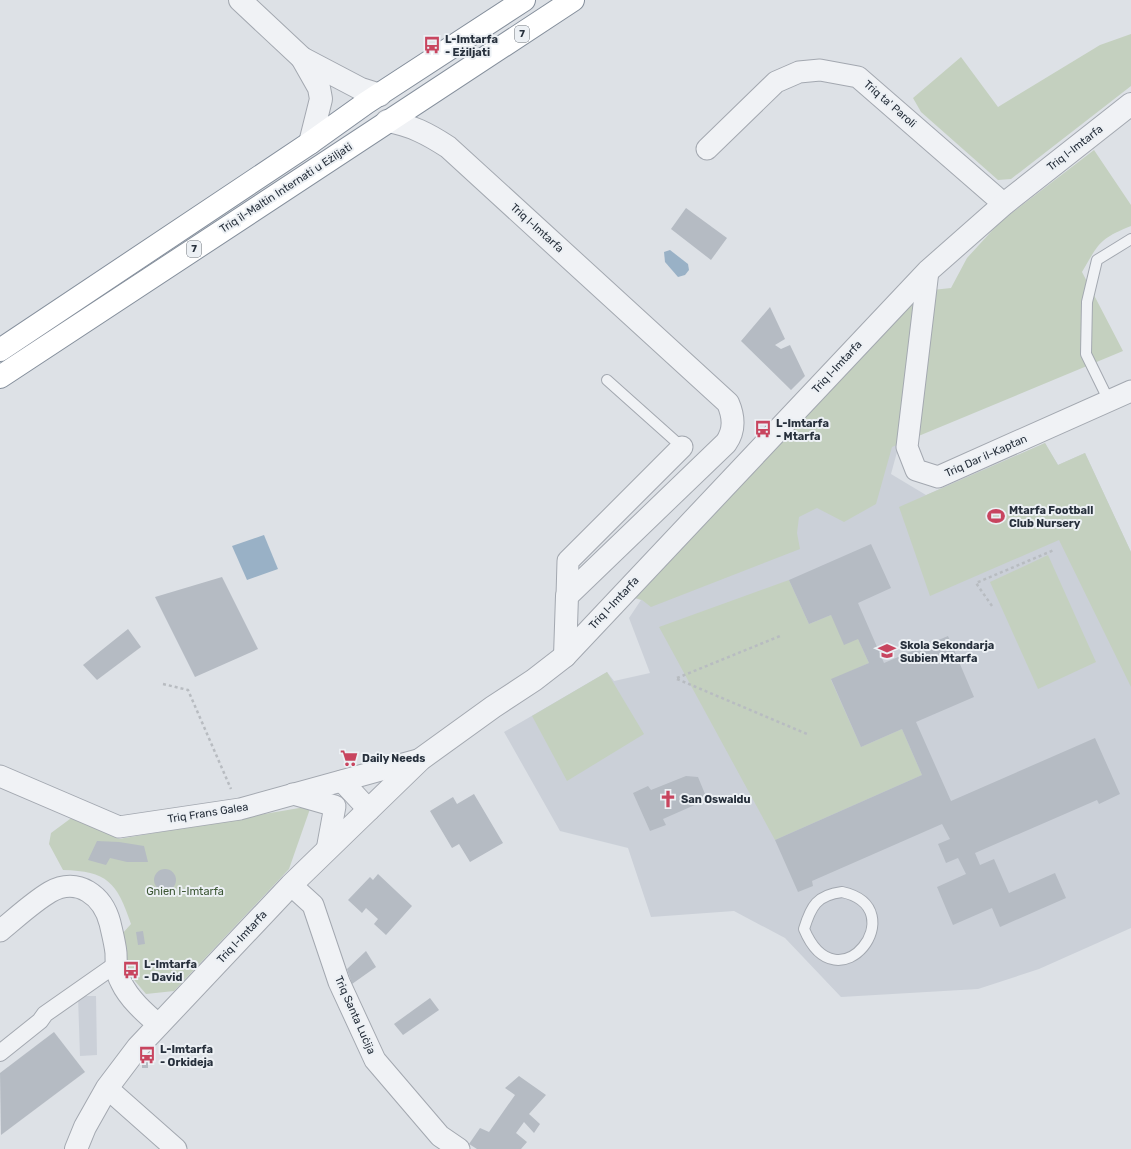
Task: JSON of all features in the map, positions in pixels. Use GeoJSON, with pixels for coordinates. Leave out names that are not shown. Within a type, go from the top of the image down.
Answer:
{"type":"FeatureCollection","features":[{"type":"Feature","properties":{"kind":"highway","name":"Triq il-Maltin Internati u Eżiljati"},"geometry":{"type":"LineString","coordinates":[[0,350],[524,0]]}},
{"type":"Feature","properties":{"kind":"highway","name":"Triq il-Maltin Internati u Eżiljati"},"geometry":{"type":"LineString","coordinates":[[0,377],[573,0]]}},
{"type":"Feature","properties":{"kind":"street"},"geometry":{"type":"LineString","coordinates":[[240,0],[302,58],[361,89],[380,95]]}},
{"type":"Feature","properties":{"kind":"street"},"geometry":{"type":"LineString","coordinates":[[302,58],[319,88],[321,98],[310,143]]}},
{"type":"Feature","properties":{"kind":"street","name":"Triq ta' Paroli"},"geometry":{"type":"LineString","coordinates":[[707,149],[776,82],[799,72],[820,70],[858,77],[1004,204]]}},
{"type":"Feature","properties":{"kind":"street","name":"Triq l-Imtarfa"},"geometry":{"type":"LineString","coordinates":[[76,1149],[85,1127],[107,1088],[138,1047],[291,885],[421,759],[493,707],[534,680],[565,656],[928,271],[1004,204],[1131,104]]}},
{"type":"Feature","properties":{"kind":"street","name":"Triq l-Imtarfa"},"geometry":{"type":"LineString","coordinates":[[387,121],[407,125],[427,133],[448,147],[728,403],[732,413],[732,434],[726,443],[567,596]]}},
{"type":"Feature","properties":{"kind":"street","name":"Triq Dar il-Kaptan"},"geometry":{"type":"LineString","coordinates":[[928,271],[907,447],[916,470],[938,477],[1131,391]]}},
{"type":"Feature","properties":{"kind":"street"},"geometry":{"type":"LineString","coordinates":[[565,656],[568,561],[682,447]]}},
{"type":"Feature","properties":{"kind":"street","name":"Triq Frans Galea"},"geometry":{"type":"LineString","coordinates":[[0,776],[119,827],[240,809],[421,759]]}},
{"type":"Feature","properties":{"kind":"street"},"geometry":{"type":"LineString","coordinates":[[342,781],[369,810]]}},
{"type":"Feature","properties":{"kind":"street"},"geometry":{"type":"LineString","coordinates":[[293,794],[335,806],[327,850]]}},
{"type":"Feature","properties":{"kind":"street","name":"Triq Santa Luċija"},"geometry":{"type":"LineString","coordinates":[[291,885],[312,905],[339,982],[375,1060],[436,1143],[459,1149]]}},
{"type":"Feature","properties":{"kind":"street"},"geometry":{"type":"LineString","coordinates":[[0,931],[51,892],[75,887],[88,890],[98,898],[110,922],[116,953],[115,965],[121,982],[140,1009],[159,1025]]}},
{"type":"Feature","properties":{"kind":"street"},"geometry":{"type":"LineString","coordinates":[[0,1053],[40,1021],[45,1014],[115,965]]}},
{"type":"Feature","properties":{"kind":"street"},"geometry":{"type":"LineString","coordinates":[[107,1088],[176,1149]]}},
{"type":"Feature","properties":{"kind":"lane"},"geometry":{"type":"LineString","coordinates":[[1109,401],[1086,354],[1087,302],[1097,260],[1131,239]]}},
{"type":"Feature","properties":{"kind":"lane"},"geometry":{"type":"LineString","coordinates":[[607,380],[682,447]]}},
{"type":"Feature","properties":{"kind":"lane"},"geometry":{"type":"LineString","coordinates":[[842,892],[854,894],[862,899],[869,908],[873,919],[873,929],[869,940],[861,951],[844,961],[825,957],[814,947],[804,929],[810,911],[816,901],[831,893],[842,892]]}},
{"type":"Feature","properties":{"kind":"path"},"geometry":{"type":"LineString","coordinates":[[992,606],[976,583],[1054,550]]}},
{"type":"Feature","properties":{"kind":"path"},"geometry":{"type":"LineString","coordinates":[[780,636],[677,678],[807,734]]}},
{"type":"Feature","properties":{"kind":"path"},"geometry":{"type":"LineString","coordinates":[[163,684],[188,690],[240,809]]}},
{"type":"Feature","properties":{"kind":"shaded area","name":"Skola Sekondarja Subien Mtarfa"},"geometry":{"type":"Polygon","coordinates":[[[913,347],[897,452],[891,474],[926,495],[1045,443],[1058,465],[1085,453],[1131,552],[1131,928],[1039,969],[978,989],[841,997],[785,938],[734,911],[651,917],[628,848],[560,831],[504,732],[607,672],[614,681],[650,673],[629,618],[641,600],[635,598],[913,347]]]}},
{"type":"Feature","properties":{"kind":"shaded area"},"geometry":{"type":"Polygon","coordinates":[[[78,996],[96,996],[97,1055],[80,1056],[78,996]]]}},
{"type":"Feature","properties":{"kind":"green space"},"geometry":{"type":"Polygon","coordinates":[[[1131,34],[1131,86],[1011,179],[998,180],[921,112],[913,98],[961,57],[998,107],[1100,45],[1131,34]]]}},
{"type":"Feature","properties":{"kind":"green space"},"geometry":{"type":"Polygon","coordinates":[[[1094,150],[1131,205],[1131,226],[1112,235],[1101,243],[1092,254],[1082,272],[1123,351],[892,447],[876,504],[844,522],[817,508],[799,517],[797,533],[800,549],[651,607],[642,600],[635,598],[914,292],[951,288],[967,258],[1000,222],[1094,150]]]}},
{"type":"Feature","properties":{"kind":"green space","name":"Mtarfa Football Club Nursery"},"geometry":{"type":"Polygon","coordinates":[[[1045,443],[1058,465],[1085,453],[1131,552],[1131,687],[1059,540],[930,596],[899,507],[1045,443]]]}},
{"type":"Feature","properties":{"kind":"green space"},"geometry":{"type":"Polygon","coordinates":[[[1048,555],[1096,662],[1038,689],[990,582],[1048,555]]]}},
{"type":"Feature","properties":{"kind":"green space"},"geometry":{"type":"Polygon","coordinates":[[[789,580],[809,624],[831,615],[858,639],[869,663],[831,680],[861,747],[902,729],[922,775],[775,840],[659,627],[789,580]]]}},
{"type":"Feature","properties":{"kind":"green space"},"geometry":{"type":"Polygon","coordinates":[[[607,672],[644,734],[567,781],[532,716],[607,672]]]}},
{"type":"Feature","properties":{"kind":"green space","name":"Gnien l-Imtarfa"},"geometry":{"type":"Polygon","coordinates":[[[311,806],[289,869],[174,991],[146,994],[124,968],[122,934],[131,924],[121,898],[115,889],[100,876],[78,871],[63,870],[49,844],[51,833],[74,816],[119,839],[311,806]]]}},
{"type":"Feature","properties":{"kind":"water"},"geometry":{"type":"Polygon","coordinates":[[[670,250],[688,264],[689,270],[685,275],[678,277],[665,262],[664,252],[670,250]]]}},
{"type":"Feature","properties":{"kind":"water"},"geometry":{"type":"Polygon","coordinates":[[[264,535],[278,569],[247,580],[232,546],[264,535]]]}},
{"type":"Feature","properties":{"kind":"building"},"geometry":{"type":"Polygon","coordinates":[[[686,208],[727,238],[711,260],[671,229],[686,208]]]}},
{"type":"Feature","properties":{"kind":"building"},"geometry":{"type":"Polygon","coordinates":[[[770,307],[785,339],[775,345],[781,349],[790,345],[805,376],[791,390],[741,341],[770,307]]]}},
{"type":"Feature","properties":{"kind":"building"},"geometry":{"type":"Polygon","coordinates":[[[871,544],[891,588],[858,603],[884,663],[948,636],[974,697],[916,722],[951,801],[1095,738],[1120,794],[1099,804],[1097,800],[975,853],[980,865],[994,859],[1009,893],[1055,873],[1066,898],[1000,927],[992,908],[953,925],[937,887],[966,874],[958,858],[946,863],[938,844],[950,839],[942,824],[812,881],[813,886],[798,892],[775,840],[922,775],[902,729],[861,747],[831,679],[869,663],[858,639],[844,645],[831,615],[809,624],[789,580],[871,544]]]}},
{"type":"Feature","properties":{"kind":"building"},"geometry":{"type":"Polygon","coordinates":[[[222,577],[258,649],[195,677],[155,597],[222,577]]]}},
{"type":"Feature","properties":{"kind":"building"},"geometry":{"type":"Polygon","coordinates":[[[128,629],[141,647],[97,680],[83,665],[128,629]]]}},
{"type":"Feature","properties":{"kind":"building","name":"San Oswaldu"},"geometry":{"type":"Polygon","coordinates":[[[686,776],[698,777],[705,794],[697,804],[663,819],[666,825],[650,831],[633,793],[648,786],[651,790],[686,776]]]}},
{"type":"Feature","properties":{"kind":"building"},"geometry":{"type":"Polygon","coordinates":[[[474,794],[503,843],[470,862],[459,844],[452,848],[430,811],[453,797],[457,804],[474,794]]]}},
{"type":"Feature","properties":{"kind":"building"},"geometry":{"type":"Polygon","coordinates":[[[97,841],[119,842],[144,846],[148,862],[127,862],[110,858],[106,865],[88,860],[97,841]]]}},
{"type":"Feature","properties":{"kind":"building"},"geometry":{"type":"Polygon","coordinates":[[[165,869],[169,870],[175,876],[175,884],[169,890],[165,891],[161,890],[155,884],[154,880],[155,876],[161,870],[165,869]]]}},
{"type":"Feature","properties":{"kind":"building"},"geometry":{"type":"Polygon","coordinates":[[[378,874],[412,906],[386,935],[374,924],[378,919],[366,908],[362,913],[348,900],[370,877],[373,880],[378,874]]]}},
{"type":"Feature","properties":{"kind":"building"},"geometry":{"type":"Polygon","coordinates":[[[143,931],[145,944],[138,945],[136,932],[143,931]]]}},
{"type":"Feature","properties":{"kind":"building"},"geometry":{"type":"Polygon","coordinates":[[[366,951],[376,967],[352,984],[347,969],[366,951]]]}},
{"type":"Feature","properties":{"kind":"building"},"geometry":{"type":"Polygon","coordinates":[[[430,998],[439,1010],[403,1035],[394,1024],[430,998]]]}},
{"type":"Feature","properties":{"kind":"building"},"geometry":{"type":"Polygon","coordinates":[[[54,1032],[85,1072],[1,1135],[0,1073],[54,1032]]]}},
{"type":"Feature","properties":{"kind":"building"},"geometry":{"type":"Polygon","coordinates":[[[148,1059],[148,1068],[142,1068],[142,1060],[148,1059]]]}},
{"type":"Feature","properties":{"kind":"building"},"geometry":{"type":"Polygon","coordinates":[[[519,1076],[546,1095],[529,1114],[540,1124],[534,1133],[524,1122],[516,1133],[527,1142],[521,1149],[477,1149],[469,1144],[480,1128],[489,1132],[515,1095],[505,1088],[519,1076]]]}},
{"type":"Feature","properties":{"kind":"place","name":"L-Imtarfa - Eżiljati"},"geometry":{"type":"Point","coordinates":[432,45]}},
{"type":"Feature","properties":{"kind":"place","name":"L-Imtarfa - Mtarfa"},"geometry":{"type":"Point","coordinates":[763,429]}},
{"type":"Feature","properties":{"kind":"place","name":"Mtarfa Football Club Nursery"},"geometry":{"type":"Point","coordinates":[996,516]}},
{"type":"Feature","properties":{"kind":"place","name":"Skola Sekondarja Subien Mtarfa"},"geometry":{"type":"Point","coordinates":[887,651]}},
{"type":"Feature","properties":{"kind":"place","name":"Daily Needs"},"geometry":{"type":"Point","coordinates":[349,758]}},
{"type":"Feature","properties":{"kind":"place","name":"San Oswaldu"},"geometry":{"type":"Point","coordinates":[668,799]}},
{"type":"Feature","properties":{"kind":"place","name":"L-Imtarfa - David"},"geometry":{"type":"Point","coordinates":[131,970]}},
{"type":"Feature","properties":{"kind":"place","name":"L-Imtarfa - Orkideja"},"geometry":{"type":"Point","coordinates":[147,1055]}}]}
